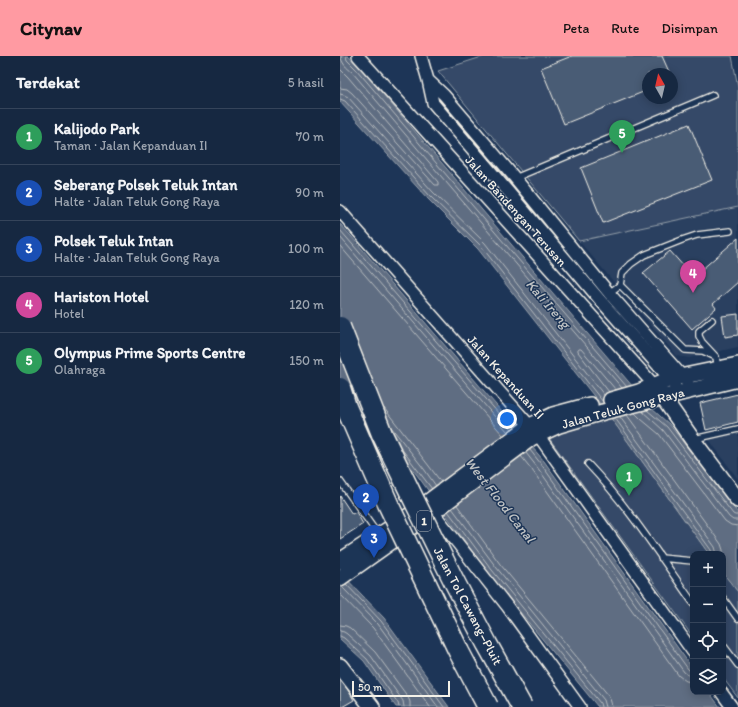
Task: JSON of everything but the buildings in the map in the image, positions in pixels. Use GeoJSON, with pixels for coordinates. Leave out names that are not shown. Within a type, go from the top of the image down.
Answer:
{"type":"FeatureCollection","features":[{"type":"Feature","properties":{"kind":"highway","name":"Jalan Tol Cawang–Pluit"},"geometry":{"type":"LineString","coordinates":[[340,327],[382,434],[416,505],[458,590],[522,707]]}},
{"type":"Feature","properties":{"kind":"highway","name":"Jalan Tol Cawang–Pluit"},"geometry":{"type":"LineString","coordinates":[[340,388],[346,407],[389,506],[459,652],[488,707]]}},
{"type":"Feature","properties":{"kind":"main road","name":"Jalan Teluk Gong Raya"},"geometry":{"type":"LineString","coordinates":[[342,571],[379,536],[410,521],[435,506],[553,415],[599,408],[643,396],[658,391],[676,378],[717,363],[738,364]]}},
{"type":"Feature","properties":{"kind":"main road","name":"Jalan Teluk Gong Raya"},"geometry":{"type":"LineString","coordinates":[[658,391],[685,392],[738,379]]}},
{"type":"Feature","properties":{"kind":"main road"},"geometry":{"type":"LineString","coordinates":[[658,391],[738,500]]}},
{"type":"Feature","properties":{"kind":"main road","name":"Jalan Teluk Gong Raya"},"geometry":{"type":"LineString","coordinates":[[342,571],[410,521]]}},
{"type":"Feature","properties":{"kind":"main road"},"geometry":{"type":"LineString","coordinates":[[340,666],[372,707]]}},
{"type":"Feature","properties":{"kind":"street","name":"Jalan Bandengan Terusan"},"geometry":{"type":"LineString","coordinates":[[358,56],[658,391]]}},
{"type":"Feature","properties":{"kind":"street"},"geometry":{"type":"LineString","coordinates":[[421,56],[434,103],[437,108],[600,300],[676,378]]}},
{"type":"Feature","properties":{"kind":"street"},"geometry":{"type":"LineString","coordinates":[[428,80],[447,98],[515,178],[609,293],[676,378],[685,392]]}},
{"type":"Feature","properties":{"kind":"street"},"geometry":{"type":"LineString","coordinates":[[437,108],[447,98]]}},
{"type":"Feature","properties":{"kind":"street"},"geometry":{"type":"LineString","coordinates":[[504,186],[515,178]]}},
{"type":"Feature","properties":{"kind":"street","name":"Jalan Kepanduan II"},"geometry":{"type":"LineString","coordinates":[[340,211],[530,433],[690,648]]}},
{"type":"Feature","properties":{"kind":"street"},"geometry":{"type":"LineString","coordinates":[[537,225],[546,216]]}},
{"type":"Feature","properties":{"kind":"street"},"geometry":{"type":"LineString","coordinates":[[600,300],[609,293]]}},
{"type":"Feature","properties":{"kind":"street"},"geometry":{"type":"LineString","coordinates":[[340,396],[363,428],[364,440],[392,498],[410,521]]}},
{"type":"Feature","properties":{"kind":"street"},"geometry":{"type":"LineString","coordinates":[[435,506],[580,707]]}},
{"type":"Feature","properties":{"kind":"street"},"geometry":{"type":"LineString","coordinates":[[723,695],[732,707]]}},
{"type":"Feature","properties":{"kind":"lane"},"geometry":{"type":"LineString","coordinates":[[515,178],[713,95]]}},
{"type":"Feature","properties":{"kind":"lane"},"geometry":{"type":"LineString","coordinates":[[609,293],[620,284],[622,273],[631,264],[644,256],[698,235],[730,230]]}},
{"type":"Feature","properties":{"kind":"lane"},"geometry":{"type":"LineString","coordinates":[[620,284],[685,350],[703,351],[717,363]]}},
{"type":"Feature","properties":{"kind":"lane"},"geometry":{"type":"LineString","coordinates":[[712,320],[699,331],[698,336],[717,363]]}},
{"type":"Feature","properties":{"kind":"lane"},"geometry":{"type":"LineString","coordinates":[[692,439],[738,429]]}},
{"type":"Feature","properties":{"kind":"lane"},"geometry":{"type":"LineString","coordinates":[[588,464],[603,480],[639,526],[690,599]]}},
{"type":"Feature","properties":{"kind":"lane"},"geometry":{"type":"LineString","coordinates":[[340,481],[379,536]]}},
{"type":"Feature","properties":{"kind":"lane"},"geometry":{"type":"LineString","coordinates":[[661,558],[690,561]]}},
{"type":"Feature","properties":{"kind":"lane"},"geometry":{"type":"LineString","coordinates":[[726,602],[738,619]]}},
{"type":"Feature","properties":{"kind":"lane"},"geometry":{"type":"LineString","coordinates":[[726,649],[738,665]]}},
{"type":"Feature","properties":{"kind":"shaded area"},"geometry":{"type":"Polygon","coordinates":[[[485,56],[732,56],[738,87],[738,207],[579,241],[438,71],[485,56]]]}},
{"type":"Feature","properties":{"kind":"shaded area"},"geometry":{"type":"Polygon","coordinates":[[[738,207],[738,347],[689,358],[677,356],[579,241],[738,207]]]}},
{"type":"Feature","properties":{"kind":"shaded area"},"geometry":{"type":"Polygon","coordinates":[[[608,414],[707,551],[690,551],[690,633],[549,438],[560,431],[608,414]]]}},
{"type":"Feature","properties":{"kind":"shaded area"},"geometry":{"type":"Polygon","coordinates":[[[738,426],[738,479],[705,434],[738,426]]]}},
{"type":"Feature","properties":{"kind":"shaded area"},"geometry":{"type":"Polygon","coordinates":[[[726,577],[738,592],[738,698],[726,682],[726,577]]]}},
{"type":"Feature","properties":{"kind":"water","name":"Kali Ireng"},"geometry":{"type":"Polygon","coordinates":[[[340,56],[348,56],[359,66],[651,408],[669,424],[738,513],[738,592],[726,577],[726,551],[707,551],[608,414],[478,249],[427,198],[340,102],[340,56]]]}},
{"type":"Feature","properties":{"kind":"water","name":"West Flood Canal"},"geometry":{"type":"Polygon","coordinates":[[[340,224],[544,461],[690,665],[690,695],[711,695],[720,707],[598,707],[488,573],[417,475],[340,377],[340,224]]]}},
{"type":"Feature","properties":{"kind":"water"},"geometry":{"type":"Polygon","coordinates":[[[340,572],[384,618],[449,707],[396,707],[364,661],[340,639],[340,572]]]}},
{"type":"Feature","properties":{"kind":"place","name":"Olympus Prime Sports Centre"},"geometry":{"type":"Point","coordinates":[622,153]}},
{"type":"Feature","properties":{"kind":"place","name":"Hariston Hotel"},"geometry":{"type":"Point","coordinates":[693,293]}},
{"type":"Feature","properties":{"kind":"place","name":"Kalijodo Park"},"geometry":{"type":"Point","coordinates":[629,496]}},
{"type":"Feature","properties":{"kind":"place","name":"Seberang Polsek Teluk Intan"},"geometry":{"type":"Point","coordinates":[366,517]}},
{"type":"Feature","properties":{"kind":"place","name":"Polsek Teluk Intan"},"geometry":{"type":"Point","coordinates":[374,558]}}]}
